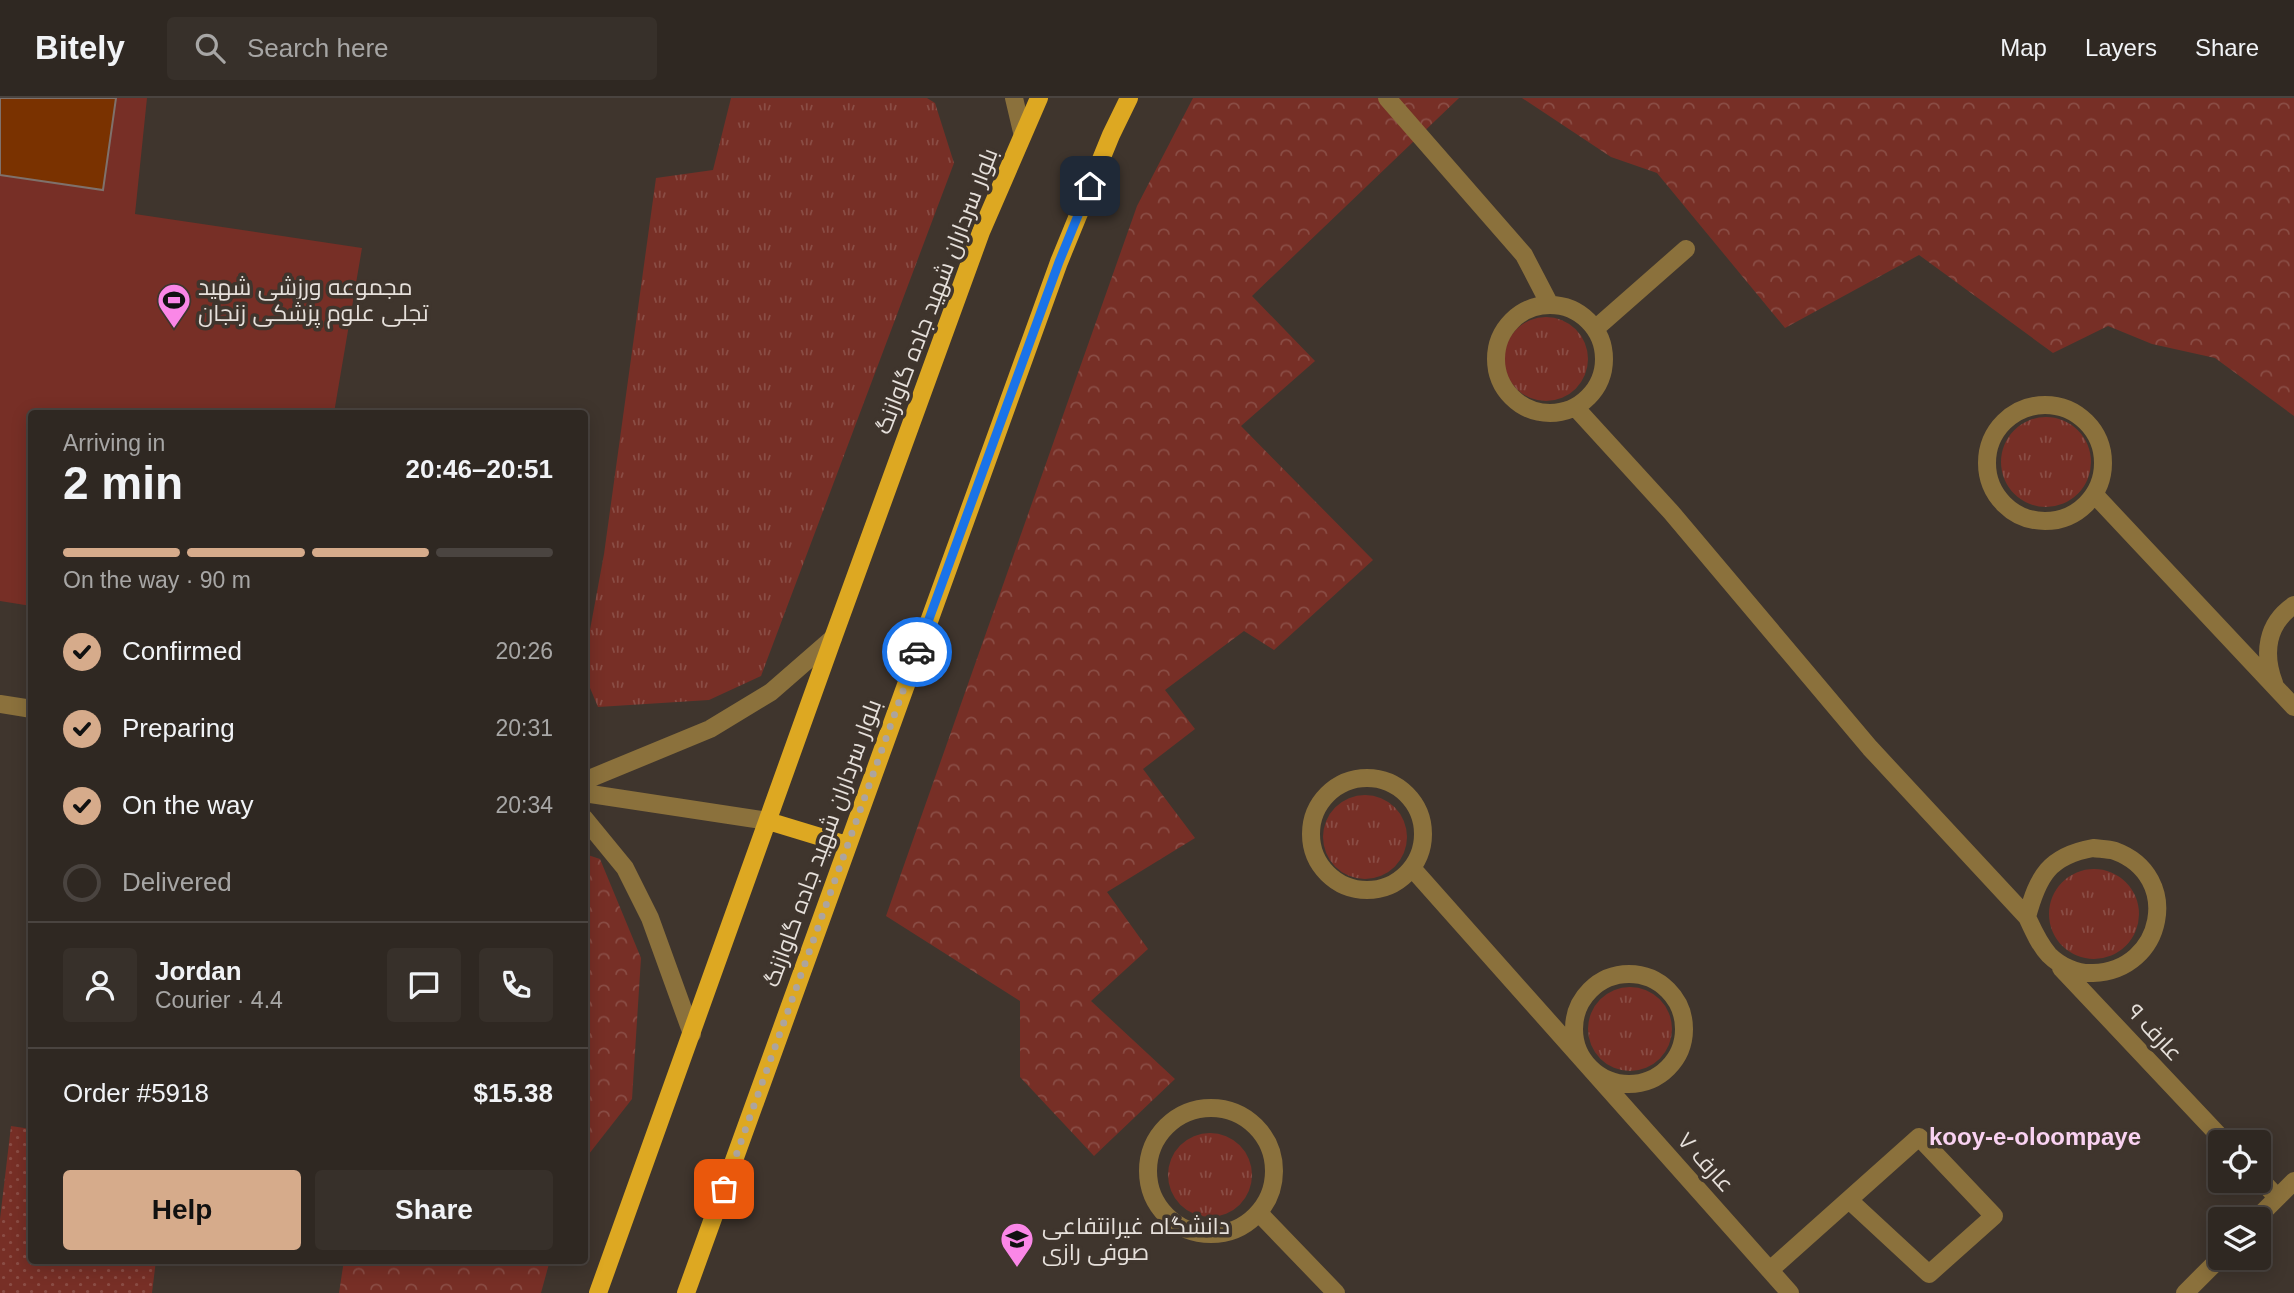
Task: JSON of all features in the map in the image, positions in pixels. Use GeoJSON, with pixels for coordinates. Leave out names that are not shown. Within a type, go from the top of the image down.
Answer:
{"type":"FeatureCollection","features":[{"type":"Feature","properties":{"kind":"main road","name":"بلوار سرداران شهید جاده گاوازنگ"},"geometry":{"type":"LineString","coordinates":[[598,1293],[981,232],[1039,98]]}},
{"type":"Feature","properties":{"kind":"main road","name":"بلوار سرداران شهید جاده گاوازنگ"},"geometry":{"type":"LineString","coordinates":[[686,1293],[1059,262],[1129,98]]}},
{"type":"Feature","properties":{"kind":"main road"},"geometry":{"type":"LineString","coordinates":[[768,821],[847,845]]}},
{"type":"Feature","properties":{"kind":"street"},"geometry":{"type":"LineString","coordinates":[[1013,98],[1022,132]]}},
{"type":"Feature","properties":{"kind":"street"},"geometry":{"type":"LineString","coordinates":[[1387,98],[1524,255],[1550,305]]}},
{"type":"Feature","properties":{"kind":"street"},"geometry":{"type":"LineString","coordinates":[[1595,329],[1686,249]]}},
{"type":"Feature","properties":{"kind":"street"},"geometry":{"type":"LineString","coordinates":[[1550,305],[1568,308],[1583,316],[1595,329],[1602,346],[1604,363],[1599,381],[1589,396],[1575,407],[1558,412],[1540,412],[1523,407],[1509,395],[1499,381],[1495,363],[1497,345],[1504,329],[1516,316],[1532,307],[1550,305]]}},
{"type":"Feature","properties":{"kind":"street"},"geometry":{"type":"LineString","coordinates":[[2035,405],[2055,405],[2073,411],[2088,423],[2099,439],[2104,458],[2102,477],[2094,495],[2081,509],[2054,520],[2025,518],[2009,509],[1995,495],[1988,477],[1986,458],[1991,439],[2001,423],[2017,411],[2035,405]]}},
{"type":"Feature","properties":{"kind":"street"},"geometry":{"type":"LineString","coordinates":[[1575,407],[1671,512],[1870,748],[2027,917],[2049,955],[2066,968],[2087,974],[2107,973],[2126,965],[2143,952],[2153,934],[2158,914],[2155,894],[2147,875],[2132,860],[2114,851],[2093,848],[2073,851],[2054,862],[2041,877],[2027,917]]}},
{"type":"Feature","properties":{"kind":"street"},"geometry":{"type":"LineString","coordinates":[[2094,495],[2292,703]]}},
{"type":"Feature","properties":{"kind":"street"},"geometry":{"type":"LineString","coordinates":[[2292,703],[2275,684],[2268,665],[2267,646],[2273,627],[2285,611],[2294,605]]}},
{"type":"Feature","properties":{"kind":"street"},"geometry":{"type":"LineString","coordinates":[[588,779],[710,729],[771,692],[833,638]]}},
{"type":"Feature","properties":{"kind":"street"},"geometry":{"type":"LineString","coordinates":[[0,704],[28,708]]}},
{"type":"Feature","properties":{"kind":"street"},"geometry":{"type":"LineString","coordinates":[[1379,779],[1396,786],[1411,798],[1420,815],[1423,832],[1421,851],[1412,868],[1399,881],[1382,889],[1363,891],[1345,887],[1329,877],[1317,863],[1311,845],[1310,826],[1316,808],[1327,794],[1351,780],[1379,779]]}},
{"type":"Feature","properties":{"kind":"street"},"geometry":{"type":"LineString","coordinates":[[588,794],[768,821]]}},
{"type":"Feature","properties":{"kind":"street"},"geometry":{"type":"LineString","coordinates":[[588,823],[625,868],[650,918],[691,1034]]}},
{"type":"Feature","properties":{"kind":"street","name":"عارف ۷"},"geometry":{"type":"LineString","coordinates":[[1412,868],[1790,1293]]}},
{"type":"Feature","properties":{"kind":"street","name":"عارف ۹"},"geometry":{"type":"LineString","coordinates":[[2049,955],[2214,1130]]}},
{"type":"Feature","properties":{"kind":"street"},"geometry":{"type":"LineString","coordinates":[[1632,973],[1650,977],[1666,988],[1678,1002],[1684,1019],[1684,1038],[1678,1055],[1668,1069],[1652,1080],[1634,1084],[1616,1083],[1599,1076],[1585,1064],[1576,1048],[1573,1030],[1575,1012],[1584,995],[1597,982],[1614,975],[1632,973]]}},
{"type":"Feature","properties":{"kind":"street"},"geometry":{"type":"LineString","coordinates":[[1209,1108],[1230,1110],[1249,1120],[1264,1135],[1273,1154],[1275,1175],[1270,1196],[1259,1213],[1243,1227],[1223,1234],[1202,1235],[1182,1229],[1165,1216],[1153,1199],[1147,1179],[1149,1158],[1156,1138],[1170,1122],[1188,1112],[1209,1108]]}},
{"type":"Feature","properties":{"kind":"street"},"geometry":{"type":"LineString","coordinates":[[1770,1270],[1919,1137],[1994,1216],[1929,1274],[1849,1200]]}},
{"type":"Feature","properties":{"kind":"street"},"geometry":{"type":"LineString","coordinates":[[2266,1207],[2294,1181]]}},
{"type":"Feature","properties":{"kind":"street"},"geometry":{"type":"LineString","coordinates":[[2271,1191],[2276,1196]]}},
{"type":"Feature","properties":{"kind":"street"},"geometry":{"type":"LineString","coordinates":[[1259,1213],[1336,1293]]}},
{"type":"Feature","properties":{"kind":"street"},"geometry":{"type":"LineString","coordinates":[[2195,1290],[2210,1270]]}},
{"type":"Feature","properties":{"kind":"green space","name":"مجموعه ورزشی شهید تجلی علوم پزشکی زنجان"},"geometry":{"type":"Polygon","coordinates":[[[0,98],[147,98],[135,214],[362,248],[335,410],[28,410],[28,606],[0,601],[0,98]]]}},
{"type":"Feature","properties":{"kind":"green space"},"geometry":{"type":"Polygon","coordinates":[[[731,98],[927,98],[935,103],[954,163],[761,676],[709,700],[598,707],[588,683],[588,641],[604,554],[656,178],[713,170],[731,98]]]}},
{"type":"Feature","properties":{"kind":"green space"},"geometry":{"type":"Polygon","coordinates":[[[1193,98],[1459,98],[1252,296],[1315,361],[1241,426],[1373,560],[1274,650],[1244,631],[1165,690],[1195,729],[1143,769],[1195,838],[1107,892],[1148,949],[1091,1001],[1175,1079],[1094,1156],[1020,1077],[1020,1001],[886,916],[1137,206],[1193,98]]]}},
{"type":"Feature","properties":{"kind":"green space"},"geometry":{"type":"Polygon","coordinates":[[[1522,98],[2294,98],[2294,416],[2215,358],[2152,344],[2108,326],[2053,353],[1919,255],[1785,328],[1657,173],[1611,157],[1522,98]]]}},
{"type":"Feature","properties":{"kind":"green space"},"geometry":{"type":"Polygon","coordinates":[[[1546,317],[1562,320],[1576,329],[1585,343],[1588,359],[1585,375],[1576,389],[1562,398],[1546,401],[1530,398],[1516,389],[1507,375],[1504,359],[1507,343],[1516,329],[1530,320],[1546,317]]]}},
{"type":"Feature","properties":{"kind":"green space"},"geometry":{"type":"Polygon","coordinates":[[[2046,417],[2071,425],[2083,437],[2091,462],[2083,487],[2071,499],[2046,507],[2021,499],[2009,487],[2001,462],[2009,437],[2021,425],[2046,417]]]}},
{"type":"Feature","properties":{"kind":"green space"},"geometry":{"type":"Polygon","coordinates":[[[1365,795],[1381,798],[1395,807],[1404,821],[1407,837],[1404,853],[1395,867],[1381,876],[1365,879],[1349,876],[1335,867],[1326,853],[1323,837],[1326,821],[1335,807],[1349,798],[1365,795]]]}},
{"type":"Feature","properties":{"kind":"green space"},"geometry":{"type":"Polygon","coordinates":[[[588,855],[600,859],[641,958],[632,1099],[588,1155],[588,855]]]}},
{"type":"Feature","properties":{"kind":"green space"},"geometry":{"type":"Polygon","coordinates":[[[2094,869],[2119,877],[2131,889],[2139,914],[2131,939],[2119,951],[2094,959],[2069,951],[2057,939],[2049,914],[2057,889],[2069,877],[2094,869]]]}},
{"type":"Feature","properties":{"kind":"green space"},"geometry":{"type":"Polygon","coordinates":[[[1630,987],[1646,990],[1660,999],[1669,1013],[1672,1029],[1669,1045],[1660,1059],[1646,1068],[1630,1071],[1614,1068],[1600,1059],[1591,1045],[1588,1029],[1591,1013],[1600,999],[1614,990],[1630,987]]]}},
{"type":"Feature","properties":{"kind":"green space"},"geometry":{"type":"Polygon","coordinates":[[[11,1126],[28,1129],[28,1264],[156,1264],[152,1293],[0,1293],[0,1219],[11,1126]]]}},
{"type":"Feature","properties":{"kind":"green space"},"geometry":{"type":"Polygon","coordinates":[[[1210,1133],[1226,1136],[1240,1145],[1249,1159],[1252,1175],[1249,1191],[1240,1205],[1226,1214],[1210,1217],[1194,1214],[1180,1205],[1171,1191],[1168,1175],[1171,1159],[1180,1145],[1194,1136],[1210,1133]]]}},
{"type":"Feature","properties":{"kind":"green space"},"geometry":{"type":"Polygon","coordinates":[[[343,1264],[549,1264],[541,1293],[339,1293],[343,1264]]]}},
{"type":"Feature","properties":{"kind":"building"},"geometry":{"type":"Polygon","coordinates":[[[0,98],[116,98],[103,190],[0,175],[0,98]]]}},
{"type":"Feature","properties":{"kind":"way so far"},"geometry":{"type":"LineString","coordinates":[[724,1189],[917,652]]}},
{"type":"Feature","properties":{"kind":"place","name":"مجموعه ورزشی شهید تجلی علوم پزشکی زنجان"},"geometry":{"type":"Point","coordinates":[174,330]}},
{"type":"Feature","properties":{"kind":"place","name":"دانشگاه غیرانتفاعی صوفی رازی"},"geometry":{"type":"Point","coordinates":[1017,1269]}},
{"type":"Feature","properties":{"kind":"district","name":"kooy-e-oloompaye"},"geometry":{"type":"Point","coordinates":[2035,1137]}},
{"type":"Feature","properties":{"kind":"route"},"geometry":{"type":"LineString","coordinates":[[917,652],[1059,262],[1090,186]]}}]}
